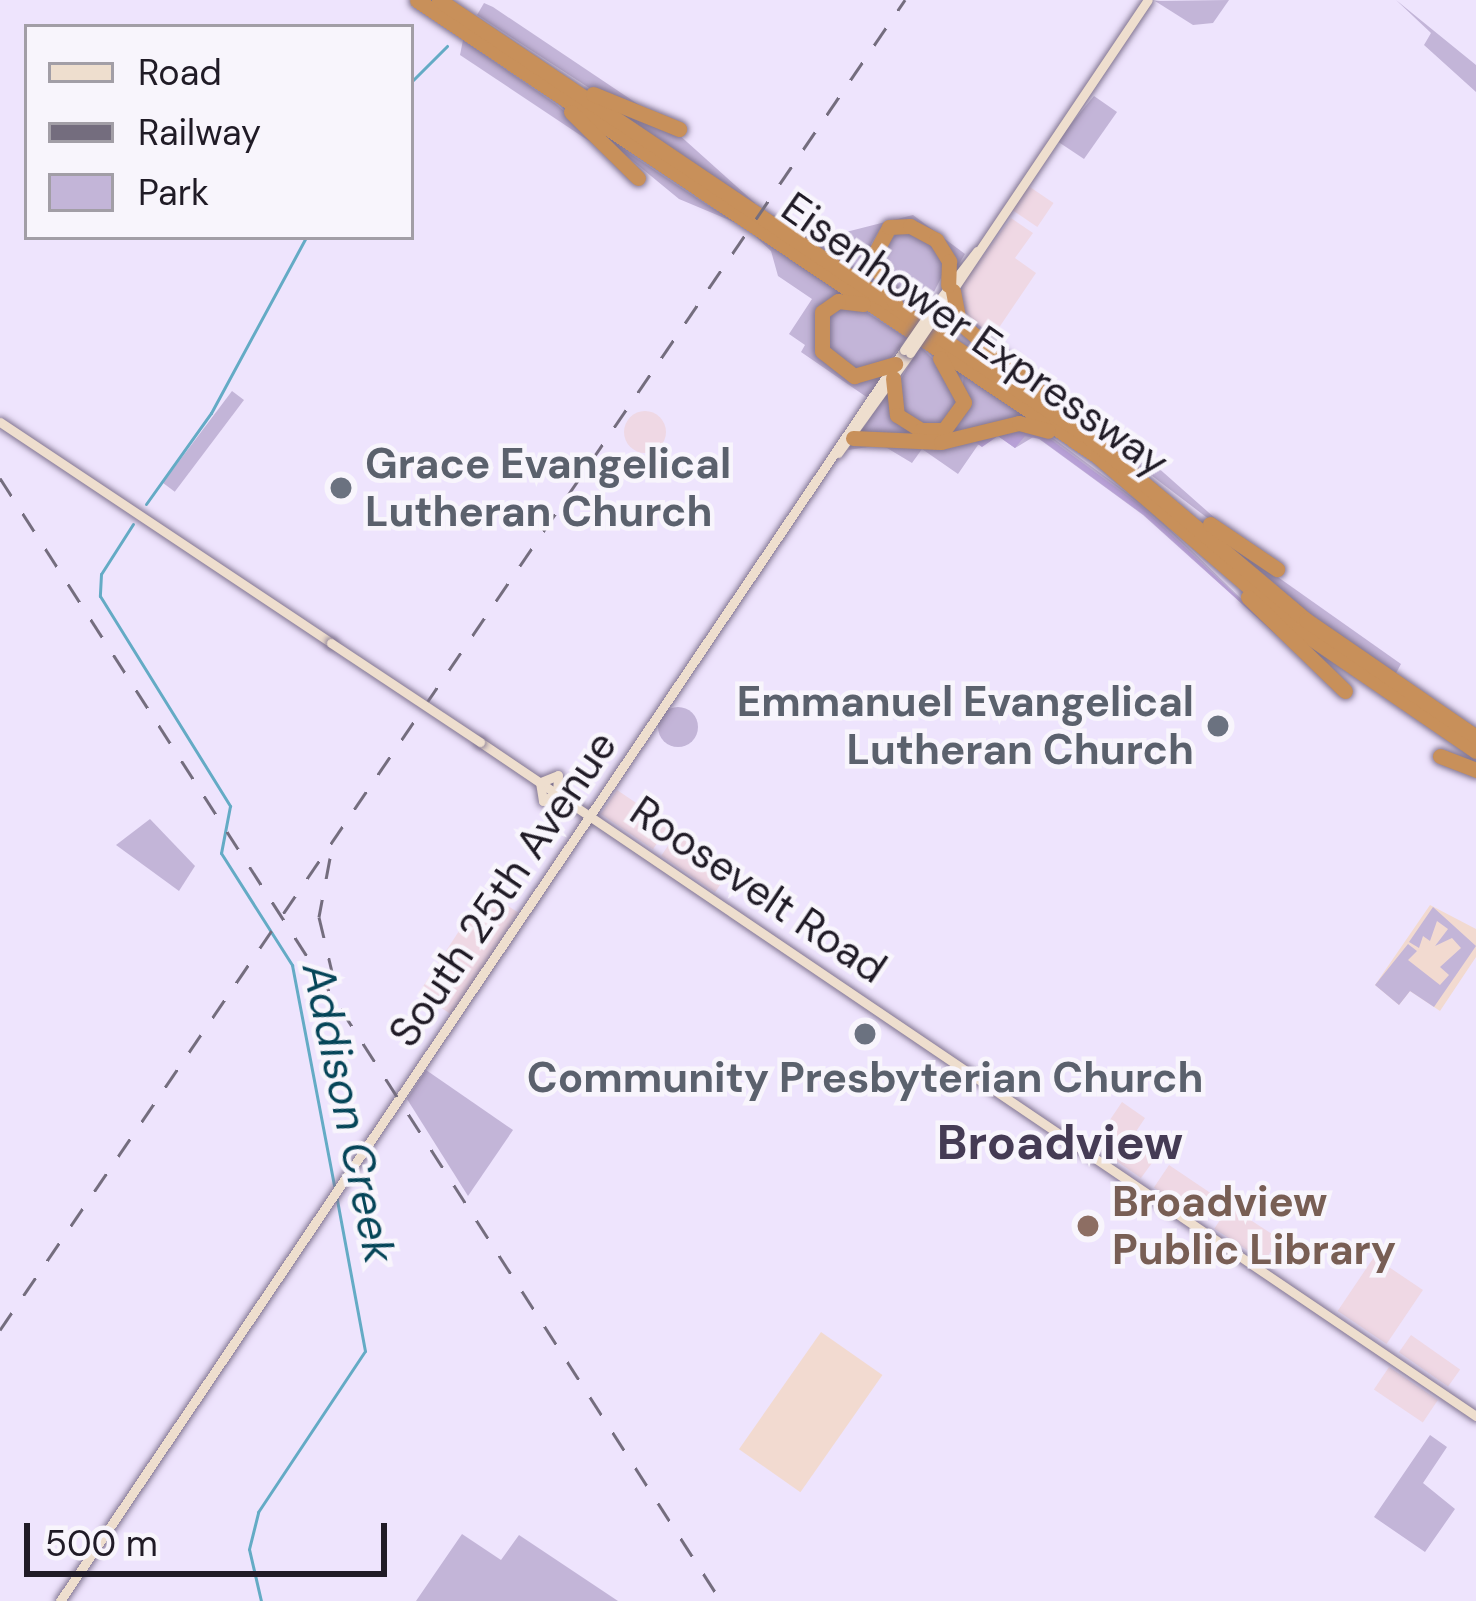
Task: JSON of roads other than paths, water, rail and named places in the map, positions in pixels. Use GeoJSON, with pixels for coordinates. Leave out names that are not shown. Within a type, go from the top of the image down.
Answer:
{"type":"FeatureCollection","features":[{"type":"Feature","properties":{"kind":"highway","name":"Eisenhower Expressway"},"geometry":{"type":"LineString","coordinates":[[407,0],[428,2],[537,66],[1090,438],[1175,503],[1306,620],[1476,737]]}},
{"type":"Feature","properties":{"kind":"highway","name":"Eisenhower Expressway"},"geometry":{"type":"LineString","coordinates":[[474,30],[559,95],[1067,436],[1336,658],[1476,751]]}},
{"type":"Feature","properties":{"kind":"highway"},"geometry":{"type":"LineString","coordinates":[[537,66],[679,129]]}},
{"type":"Feature","properties":{"kind":"highway"},"geometry":{"type":"LineString","coordinates":[[559,95],[638,178]]}},
{"type":"Feature","properties":{"kind":"highway"},"geometry":{"type":"LineString","coordinates":[[901,310],[872,259],[889,227],[910,226],[936,240],[949,261],[959,322],[1090,438]]}},
{"type":"Feature","properties":{"kind":"highway"},"geometry":{"type":"LineString","coordinates":[[873,306],[830,305],[817,324],[819,344],[854,376],[900,362],[891,404],[902,421],[927,431],[953,425],[962,390],[932,345]]}},
{"type":"Feature","properties":{"kind":"highway"},"geometry":{"type":"LineString","coordinates":[[853,438],[941,442],[1019,423],[1067,436]]}},
{"type":"Feature","properties":{"kind":"highway"},"geometry":{"type":"LineString","coordinates":[[1175,503],[1277,569]]}},
{"type":"Feature","properties":{"kind":"highway"},"geometry":{"type":"LineString","coordinates":[[1217,557],[1345,691]]}},
{"type":"Feature","properties":{"kind":"highway"},"geometry":{"type":"LineString","coordinates":[[1440,756],[1476,770]]}},
{"type":"Feature","properties":{"kind":"main road","name":"South 25th Avenue"},"geometry":{"type":"LineString","coordinates":[[60,1601],[1148,0]]}},
{"type":"Feature","properties":{"kind":"main road","name":"South 25th Avenue"},"geometry":{"type":"LineString","coordinates":[[838,452],[853,438],[900,362]]}},
{"type":"Feature","properties":{"kind":"main road","name":"Roosevelt Road"},"geometry":{"type":"LineString","coordinates":[[0,422],[1476,1416]]}},
{"type":"Feature","properties":{"kind":"waterway","name":"Addison Creek"},"geometry":{"type":"LineString","coordinates":[[414,79],[447,46]]}},
{"type":"Feature","properties":{"kind":"waterway","name":"Addison Creek"},"geometry":{"type":"LineString","coordinates":[[146,504],[211,413],[304,240]]}},
{"type":"Feature","properties":{"kind":"waterway","name":"Addison Creek"},"geometry":{"type":"LineString","coordinates":[[133,524],[101,574],[100,596],[230,806],[221,853],[292,965],[334,1186]]}},
{"type":"Feature","properties":{"kind":"waterway","name":"Addison Creek"},"geometry":{"type":"LineString","coordinates":[[261,1601],[249,1549],[258,1512],[365,1351],[336,1195]]}},
{"type":"Feature","properties":{"kind":"railway"},"geometry":{"type":"LineString","coordinates":[[0,1330],[905,0]]}},
{"type":"Feature","properties":{"kind":"railway"},"geometry":{"type":"LineString","coordinates":[[0,478],[721,1601]]}},
{"type":"Feature","properties":{"kind":"railway"},"geometry":{"type":"LineString","coordinates":[[330,858],[319,917],[334,980]]}},
{"type":"Feature","properties":{"kind":"place","name":"Grace Evangelical Lutheran Church"},"geometry":{"type":"Point","coordinates":[341,488]}},
{"type":"Feature","properties":{"kind":"place","name":"Emmanuel Evangelical Lutheran Church"},"geometry":{"type":"Point","coordinates":[1218,726]}},
{"type":"Feature","properties":{"kind":"place","name":"Community Presbyterian Church"},"geometry":{"type":"Point","coordinates":[865,1034]}},
{"type":"Feature","properties":{"kind":"place","name":"Broadview Public Library"},"geometry":{"type":"Point","coordinates":[1088,1226]}},
{"type":"Feature","properties":{"kind":"district","name":"Broadview"},"geometry":{"type":"Point","coordinates":[1060,1143]}}]}
